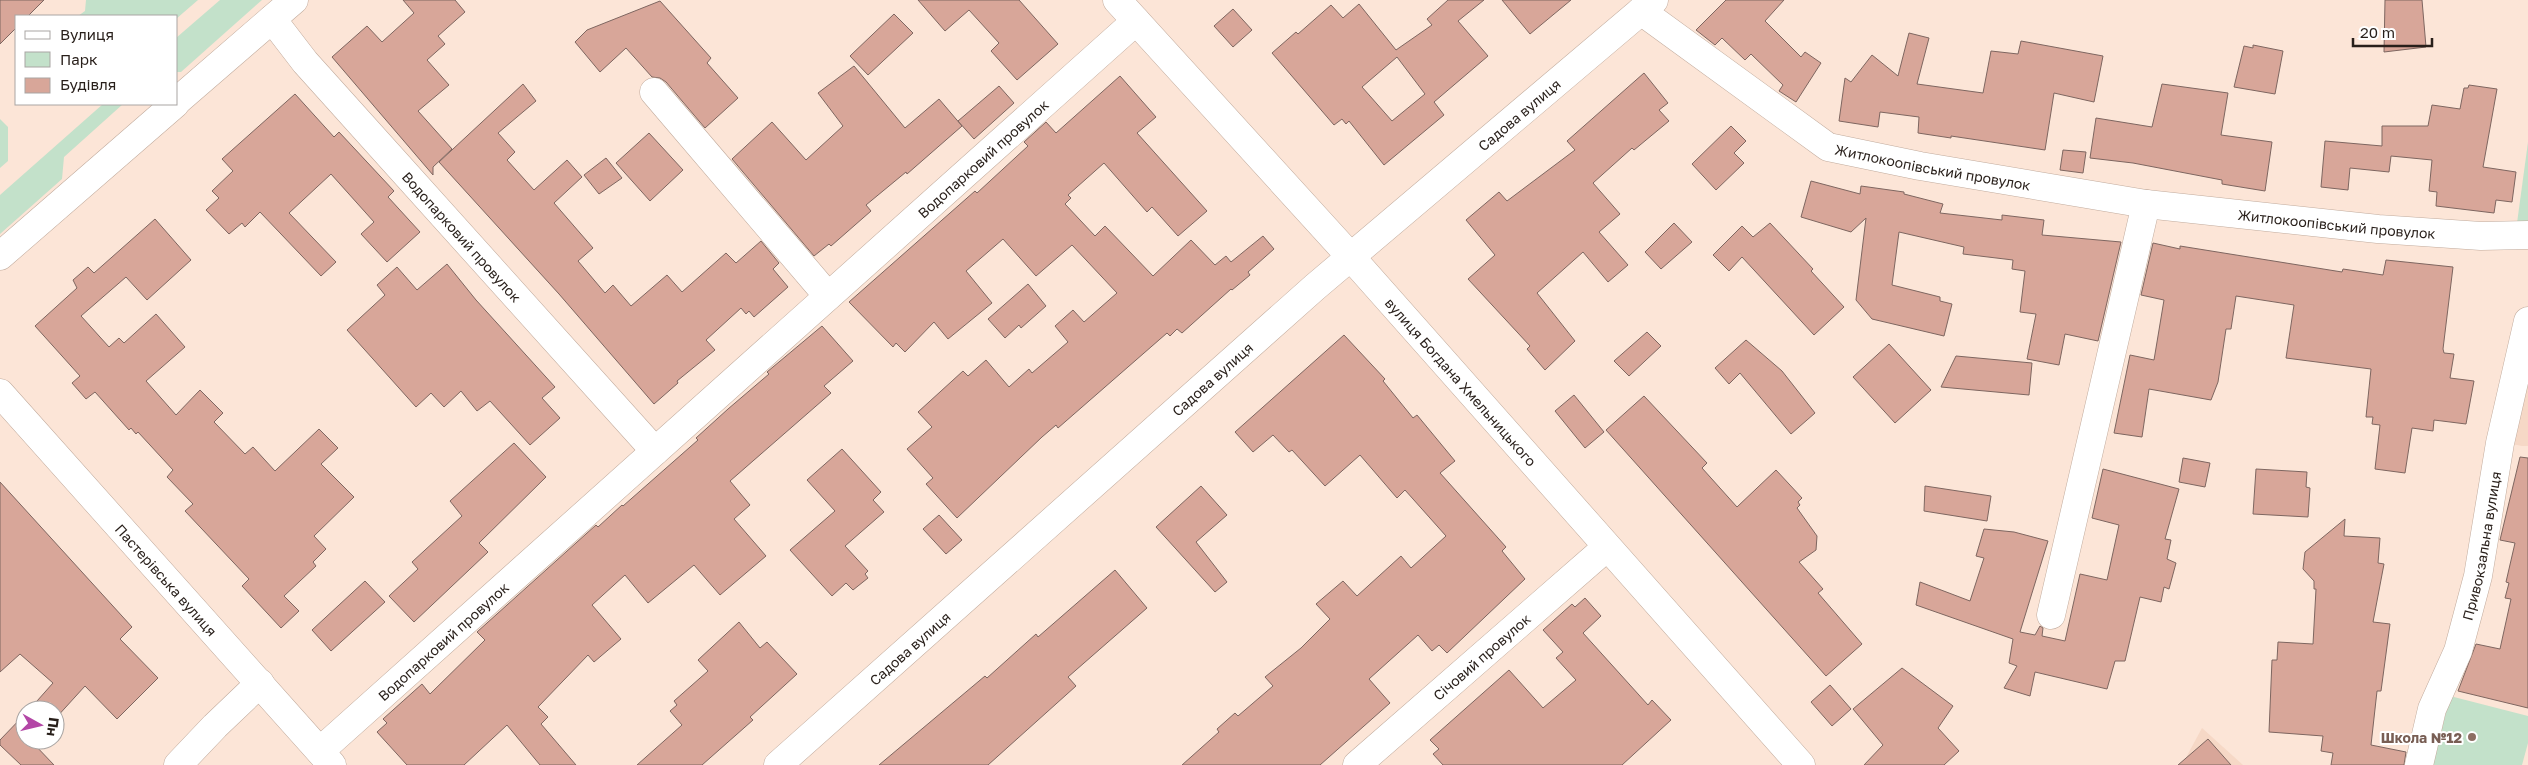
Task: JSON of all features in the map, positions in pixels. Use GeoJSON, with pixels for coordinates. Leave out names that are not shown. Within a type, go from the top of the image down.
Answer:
{"type":"FeatureCollection","features":[{"type":"Feature","properties":{"kind":"street"},"geometry":{"type":"LineString","coordinates":[[178,101],[294,0]]}},
{"type":"Feature","properties":{"kind":"street","name":"вулиця Богдана Хмельницького"},"geometry":{"type":"LineString","coordinates":[[1117,0],[1350,256],[1801,765]]}},
{"type":"Feature","properties":{"kind":"street","name":"Житлокоопівський провулок"},"geometry":{"type":"LineString","coordinates":[[1647,6],[1828,147],[1920,166],[2146,204],[2378,229],[2481,236],[2528,235]]}},
{"type":"Feature","properties":{"kind":"street","name":"Садова вулиця"},"geometry":{"type":"LineString","coordinates":[[778,765],[1350,256],[1647,6]]}},
{"type":"Feature","properties":{"kind":"street","name":"Водопарковий провулок"},"geometry":{"type":"LineString","coordinates":[[272,19],[312,69],[655,451]]}},
{"type":"Feature","properties":{"kind":"street","name":"Водопарковий провулок"},"geometry":{"type":"LineString","coordinates":[[326,758],[655,451],[1136,21]]}},
{"type":"Feature","properties":{"kind":"street"},"geometry":{"type":"LineString","coordinates":[[654,92],[828,296]]}},
{"type":"Feature","properties":{"kind":"street"},"geometry":{"type":"LineString","coordinates":[[0,256],[174,105]]}},
{"type":"Feature","properties":{"kind":"street"},"geometry":{"type":"LineString","coordinates":[[2051,615],[2146,204]]}},
{"type":"Feature","properties":{"kind":"street","name":"Привокзальна вулиця"},"geometry":{"type":"LineString","coordinates":[[2419,765],[2432,709],[2458,651],[2478,576],[2500,442],[2528,322]]}},
{"type":"Feature","properties":{"kind":"street","name":"Пастерівська вулиця"},"geometry":{"type":"LineString","coordinates":[[0,393],[326,758]]}},
{"type":"Feature","properties":{"kind":"street","name":"Січовий провулок"},"geometry":{"type":"LineString","coordinates":[[1357,765],[1606,547]]}},
{"type":"Feature","properties":{"kind":"street"},"geometry":{"type":"LineString","coordinates":[[178,765],[220,720],[260,683]]}},
{"type":"Feature","properties":{"kind":"shaded area"},"geometry":{"type":"Polygon","coordinates":[[[2528,372],[2528,446],[2522,446],[2507,443],[2528,372]]]}},
{"type":"Feature","properties":{"kind":"shaded area"},"geometry":{"type":"Polygon","coordinates":[[[2202,728],[2243,765],[2182,765],[2202,728]]]}},
{"type":"Feature","properties":{"kind":"green space"},"geometry":{"type":"Polygon","coordinates":[[[86,0],[198,0],[178,17],[178,15],[79,15],[85,11],[86,0]]]}},
{"type":"Feature","properties":{"kind":"green space"},"geometry":{"type":"Polygon","coordinates":[[[220,0],[262,0],[181,72],[178,72],[178,36],[220,0]]]}},
{"type":"Feature","properties":{"kind":"green space"},"geometry":{"type":"Polygon","coordinates":[[[102,105],[122,105],[64,157],[62,179],[0,234],[0,195],[102,105]]]}},
{"type":"Feature","properties":{"kind":"green space"},"geometry":{"type":"Polygon","coordinates":[[[0,119],[8,127],[8,161],[0,168],[0,119]]]}},
{"type":"Feature","properties":{"kind":"green space"},"geometry":{"type":"Polygon","coordinates":[[[2528,142],[2528,225],[2517,223],[2528,142]]]}},
{"type":"Feature","properties":{"kind":"green space","name":"Школа №12"},"geometry":{"type":"Polygon","coordinates":[[[2450,696],[2528,716],[2528,743],[2522,765],[2433,765],[2450,696]]]}},
{"type":"Feature","properties":{"kind":"building"},"geometry":{"type":"Polygon","coordinates":[[[0,0],[44,0],[29,15],[15,15],[15,29],[0,44],[0,0]]]}},
{"type":"Feature","properties":{"kind":"building"},"geometry":{"type":"Polygon","coordinates":[[[403,0],[455,0],[465,12],[438,36],[445,44],[427,60],[449,85],[418,111],[452,149],[433,167],[433,175],[332,57],[367,26],[382,42],[414,13],[403,0]]]}},
{"type":"Feature","properties":{"kind":"building"},"geometry":{"type":"Polygon","coordinates":[[[918,0],[1019,0],[1058,44],[1017,80],[991,51],[999,43],[969,10],[945,31],[918,0]]]}},
{"type":"Feature","properties":{"kind":"building"},"geometry":{"type":"Polygon","coordinates":[[[1448,0],[1484,0],[1458,21],[1488,56],[1434,102],[1444,115],[1384,165],[1349,121],[1346,124],[1342,119],[1334,125],[1272,53],[1296,32],[1298,34],[1331,5],[1343,18],[1359,4],[1396,50],[1432,25],[1427,19],[1448,0]],[[1397,57],[1362,87],[1392,121],[1425,94],[1397,57]]]}},
{"type":"Feature","properties":{"kind":"building"},"geometry":{"type":"Polygon","coordinates":[[[1502,0],[1571,0],[1530,34],[1502,0]]]}},
{"type":"Feature","properties":{"kind":"building"},"geometry":{"type":"Polygon","coordinates":[[[1726,0],[1784,0],[1765,21],[1801,57],[1805,52],[1821,63],[1796,102],[1779,91],[1783,85],[1751,54],[1745,60],[1722,38],[1715,45],[1696,30],[1726,0]]]}},
{"type":"Feature","properties":{"kind":"building"},"geometry":{"type":"Polygon","coordinates":[[[2385,0],[2422,0],[2426,47],[2384,52],[2385,0]]]}},
{"type":"Feature","properties":{"kind":"building"},"geometry":{"type":"Polygon","coordinates":[[[660,1],[711,58],[707,63],[738,98],[705,128],[666,82],[660,78],[652,77],[626,48],[600,72],[575,42],[587,30],[660,1]]]}},
{"type":"Feature","properties":{"kind":"building"},"geometry":{"type":"Polygon","coordinates":[[[1233,9],[1252,30],[1233,47],[1214,26],[1233,9]]]}},
{"type":"Feature","properties":{"kind":"building"},"geometry":{"type":"Polygon","coordinates":[[[894,14],[913,33],[868,75],[850,56],[894,14]]]}},
{"type":"Feature","properties":{"kind":"building"},"geometry":{"type":"Polygon","coordinates":[[[1909,33],[1929,38],[1917,84],[1983,93],[1991,51],[2018,54],[2021,41],[2103,56],[2094,102],[2054,93],[2045,150],[1918,133],[1919,117],[1880,112],[1878,127],[1839,121],[1845,78],[1851,82],[1872,55],[1898,76],[1909,33]]]}},
{"type":"Feature","properties":{"kind":"building"},"geometry":{"type":"Polygon","coordinates":[[[2253,45],[2283,51],[2275,94],[2234,87],[2244,46],[2253,48],[2253,45]]]}},
{"type":"Feature","properties":{"kind":"building"},"geometry":{"type":"Polygon","coordinates":[[[854,66],[905,128],[939,99],[962,126],[907,174],[906,172],[866,205],[871,211],[831,246],[829,244],[814,256],[732,159],[772,122],[806,160],[843,126],[818,93],[854,66]]]}},
{"type":"Feature","properties":{"kind":"building"},"geometry":{"type":"Polygon","coordinates":[[[1644,73],[1668,103],[1659,110],[1669,121],[1634,150],[1632,148],[1593,183],[1620,214],[1599,232],[1628,265],[1608,282],[1583,252],[1537,293],[1575,341],[1545,370],[1527,349],[1530,346],[1468,279],[1495,255],[1466,220],[1499,192],[1507,201],[1575,150],[1567,141],[1644,73]]]}},
{"type":"Feature","properties":{"kind":"building"},"geometry":{"type":"Polygon","coordinates":[[[1120,76],[1156,117],[1137,133],[1207,211],[1178,236],[1152,207],[1147,212],[1104,163],[1068,195],[1071,198],[1065,204],[1095,236],[1105,226],[1153,276],[1191,240],[1215,265],[1226,256],[1231,262],[1263,236],[1274,249],[1248,272],[1250,275],[1231,289],[1182,333],[1177,329],[1170,336],[1167,333],[1058,428],[1056,425],[957,518],[926,484],[933,478],[907,449],[932,427],[918,412],[963,371],[968,376],[986,360],[1009,387],[1029,369],[1032,373],[1068,342],[1055,326],[1073,310],[1084,322],[1117,293],[1072,245],[1036,276],[1003,239],[966,271],[992,303],[948,339],[934,322],[905,352],[896,343],[893,347],[849,302],[975,191],[977,193],[1028,146],[1024,142],[1046,122],[1056,133],[1120,76]]]}},
{"type":"Feature","properties":{"kind":"building"},"geometry":{"type":"Polygon","coordinates":[[[523,84],[536,101],[498,133],[515,152],[507,160],[534,190],[567,160],[582,177],[554,203],[593,248],[578,261],[605,293],[613,285],[631,306],[667,275],[682,292],[726,253],[736,263],[761,241],[779,263],[773,269],[788,287],[754,317],[749,311],[746,314],[741,308],[706,340],[715,350],[677,381],[678,383],[654,404],[559,294],[439,162],[523,84]]]}},
{"type":"Feature","properties":{"kind":"building"},"geometry":{"type":"Polygon","coordinates":[[[2162,84],[2228,93],[2221,135],[2272,142],[2265,191],[2222,184],[2222,180],[2133,163],[2090,158],[2096,118],[2152,127],[2162,84]]]}},
{"type":"Feature","properties":{"kind":"building"},"geometry":{"type":"Polygon","coordinates":[[[2469,85],[2497,89],[2483,167],[2516,172],[2512,202],[2496,200],[2494,213],[2436,206],[2437,192],[2429,191],[2432,160],[2391,156],[2389,172],[2350,168],[2348,190],[2321,187],[2325,141],[2382,146],[2382,126],[2428,126],[2432,105],[2460,109],[2464,88],[2468,88],[2469,85]]]}},
{"type":"Feature","properties":{"kind":"building"},"geometry":{"type":"Polygon","coordinates":[[[999,86],[1014,103],[974,139],[958,121],[999,86]]]}},
{"type":"Feature","properties":{"kind":"building"},"geometry":{"type":"Polygon","coordinates":[[[295,94],[334,137],[339,132],[394,191],[388,197],[420,232],[387,262],[361,234],[374,222],[331,174],[289,213],[336,262],[321,276],[260,212],[245,227],[242,223],[229,234],[206,210],[219,198],[212,191],[233,171],[222,159],[295,94]]]}},
{"type":"Feature","properties":{"kind":"building"},"geometry":{"type":"Polygon","coordinates":[[[1731,126],[1746,141],[1734,153],[1744,163],[1716,190],[1692,164],[1731,126]]]}},
{"type":"Feature","properties":{"kind":"building"},"geometry":{"type":"Polygon","coordinates":[[[649,133],[683,170],[650,201],[616,163],[649,133]]]}},
{"type":"Feature","properties":{"kind":"building"},"geometry":{"type":"Polygon","coordinates":[[[2063,150],[2086,152],[2083,173],[2060,170],[2063,150]]]}},
{"type":"Feature","properties":{"kind":"building"},"geometry":{"type":"Polygon","coordinates":[[[606,158],[622,178],[599,194],[584,175],[606,158]]]}},
{"type":"Feature","properties":{"kind":"building"},"geometry":{"type":"Polygon","coordinates":[[[1811,181],[1860,194],[1861,186],[1904,192],[1904,194],[1943,204],[1940,213],[2002,220],[2002,215],[2044,220],[2042,235],[2121,242],[2098,341],[2065,334],[2059,365],[2027,359],[2036,314],[2020,312],[2025,271],[2012,269],[2013,260],[1963,254],[1964,247],[1899,232],[1892,285],[1940,297],[1940,301],[1952,304],[1944,336],[1872,319],[1856,300],[1866,218],[1851,232],[1801,217],[1811,181]]]}},
{"type":"Feature","properties":{"kind":"building"},"geometry":{"type":"Polygon","coordinates":[[[155,219],[191,260],[147,300],[126,277],[81,316],[109,347],[119,338],[124,343],[156,314],[185,347],[146,381],[176,415],[200,390],[223,413],[214,422],[245,454],[253,447],[275,471],[319,429],[338,448],[321,464],[354,497],[314,536],[326,549],[313,562],[316,566],[284,596],[299,611],[281,628],[242,586],[249,579],[185,511],[193,504],[167,477],[173,470],[138,432],[136,434],[131,428],[129,430],[95,392],[86,399],[72,383],[80,376],[35,326],[77,288],[73,280],[88,267],[94,273],[155,219]]]}},
{"type":"Feature","properties":{"kind":"building"},"geometry":{"type":"Polygon","coordinates":[[[1674,223],[1692,242],[1661,269],[1645,252],[1674,223]]]}},
{"type":"Feature","properties":{"kind":"building"},"geometry":{"type":"Polygon","coordinates":[[[1770,223],[1813,269],[1811,271],[1844,307],[1814,335],[1742,257],[1729,271],[1713,255],[1742,226],[1753,237],[1770,223]]]}},
{"type":"Feature","properties":{"kind":"building"},"geometry":{"type":"Polygon","coordinates":[[[2153,243],[2180,249],[2180,246],[2342,272],[2343,269],[2383,275],[2386,260],[2453,267],[2443,349],[2444,353],[2454,354],[2450,378],[2474,381],[2466,424],[2434,420],[2433,431],[2412,428],[2405,473],[2375,469],[2380,425],[2372,424],[2373,417],[2366,417],[2371,369],[2286,358],[2294,305],[2236,296],[2231,329],[2226,329],[2218,382],[2211,400],[2149,389],[2142,437],[2114,433],[2130,355],[2154,360],[2164,300],[2141,295],[2153,243]]]}},
{"type":"Feature","properties":{"kind":"building"},"geometry":{"type":"Polygon","coordinates":[[[447,264],[476,300],[555,387],[542,398],[560,418],[530,445],[490,401],[477,411],[461,391],[444,407],[431,393],[416,407],[347,330],[385,295],[377,285],[397,267],[417,290],[447,264]]]}},
{"type":"Feature","properties":{"kind":"building"},"geometry":{"type":"Polygon","coordinates":[[[1028,284],[1046,306],[1021,328],[1019,325],[1005,338],[988,319],[1028,284]]]}},
{"type":"Feature","properties":{"kind":"building"},"geometry":{"type":"Polygon","coordinates":[[[822,326],[853,361],[824,386],[831,393],[730,481],[750,505],[734,519],[766,556],[720,595],[694,565],[648,603],[625,575],[592,605],[621,639],[594,662],[588,655],[538,707],[548,717],[541,724],[576,765],[540,765],[507,725],[464,765],[407,765],[377,732],[387,723],[383,719],[422,684],[430,694],[485,640],[477,632],[596,525],[598,527],[698,440],[696,438],[769,374],[767,372],[822,326]]]}},
{"type":"Feature","properties":{"kind":"building"},"geometry":{"type":"Polygon","coordinates":[[[1647,332],[1661,346],[1629,376],[1614,361],[1647,332]]]}},
{"type":"Feature","properties":{"kind":"building"},"geometry":{"type":"Polygon","coordinates":[[[1344,335],[1385,379],[1383,381],[1413,418],[1417,415],[1455,461],[1440,473],[1506,547],[1502,551],[1525,579],[1447,653],[1439,645],[1432,651],[1418,635],[1369,679],[1390,703],[1320,765],[1182,765],[1219,732],[1217,729],[1235,713],[1238,716],[1273,686],[1265,677],[1301,648],[1330,619],[1316,604],[1343,581],[1357,596],[1401,556],[1411,568],[1446,536],[1405,490],[1397,498],[1360,455],[1325,486],[1292,450],[1289,452],[1273,435],[1253,452],[1235,432],[1344,335]]]}},
{"type":"Feature","properties":{"kind":"building"},"geometry":{"type":"Polygon","coordinates":[[[1746,340],[1782,371],[1815,413],[1791,434],[1740,373],[1729,384],[1715,368],[1746,340]]]}},
{"type":"Feature","properties":{"kind":"building"},"geometry":{"type":"Polygon","coordinates":[[[1889,344],[1931,390],[1895,423],[1853,377],[1889,344]]]}},
{"type":"Feature","properties":{"kind":"building"},"geometry":{"type":"Polygon","coordinates":[[[1956,356],[2032,363],[2029,395],[1941,387],[1956,356]]]}},
{"type":"Feature","properties":{"kind":"building"},"geometry":{"type":"Polygon","coordinates":[[[1574,395],[1604,432],[1585,448],[1555,411],[1574,395]]]}},
{"type":"Feature","properties":{"kind":"building"},"geometry":{"type":"Polygon","coordinates":[[[1644,396],[1707,463],[1702,468],[1737,507],[1776,470],[1802,498],[1798,502],[1800,505],[1797,508],[1817,536],[1816,550],[1799,562],[1823,589],[1818,593],[1862,644],[1826,676],[1606,430],[1644,396]]]}},
{"type":"Feature","properties":{"kind":"building"},"geometry":{"type":"Polygon","coordinates":[[[514,443],[546,477],[479,543],[488,552],[414,622],[389,596],[418,569],[412,562],[462,516],[450,501],[514,443]]]}},
{"type":"Feature","properties":{"kind":"building"},"geometry":{"type":"Polygon","coordinates":[[[842,449],[881,492],[873,500],[884,512],[845,546],[868,571],[865,574],[868,578],[853,590],[846,583],[832,596],[790,550],[835,511],[807,480],[842,449]]]}},
{"type":"Feature","properties":{"kind":"building"},"geometry":{"type":"Polygon","coordinates":[[[2520,457],[2528,458],[2528,708],[2458,691],[2476,644],[2500,649],[2511,599],[2505,598],[2509,583],[2506,582],[2515,543],[2500,540],[2520,457]]]}},
{"type":"Feature","properties":{"kind":"building"},"geometry":{"type":"Polygon","coordinates":[[[2183,458],[2210,463],[2205,487],[2179,482],[2183,458]]]}},
{"type":"Feature","properties":{"kind":"building"},"geometry":{"type":"Polygon","coordinates":[[[2103,469],[2179,489],[2165,539],[2171,540],[2167,559],[2176,563],[2169,589],[2164,587],[2161,602],[2140,597],[2125,661],[2115,661],[2107,689],[2035,672],[2030,696],[2004,688],[2017,666],[2009,663],[2013,639],[1916,605],[1920,582],[1970,601],[1984,558],[1976,556],[1984,529],[2014,532],[2048,541],[2020,632],[2035,635],[2040,626],[2043,628],[2042,636],[2065,641],[2080,574],[2107,580],[2119,525],[2092,518],[2103,469]]]}},
{"type":"Feature","properties":{"kind":"building"},"geometry":{"type":"Polygon","coordinates":[[[2256,469],[2307,472],[2306,487],[2310,488],[2308,517],[2253,514],[2256,469]]]}},
{"type":"Feature","properties":{"kind":"building"},"geometry":{"type":"Polygon","coordinates":[[[0,482],[132,627],[120,639],[158,678],[117,719],[85,686],[65,708],[65,700],[38,700],[53,683],[20,654],[0,672],[0,482]]]}},
{"type":"Feature","properties":{"kind":"building"},"geometry":{"type":"Polygon","coordinates":[[[1201,486],[1227,515],[1196,542],[1227,582],[1215,592],[1156,527],[1201,486]]]}},
{"type":"Feature","properties":{"kind":"building"},"geometry":{"type":"Polygon","coordinates":[[[1925,486],[1991,496],[1987,521],[1924,511],[1925,486]]]}},
{"type":"Feature","properties":{"kind":"building"},"geometry":{"type":"Polygon","coordinates":[[[939,515],[962,540],[946,554],[923,529],[939,515]]]}},
{"type":"Feature","properties":{"kind":"building"},"geometry":{"type":"Polygon","coordinates":[[[2345,519],[2344,536],[2380,538],[2378,563],[2384,564],[2373,622],[2390,624],[2381,691],[2377,691],[2371,745],[2406,752],[2404,765],[2331,765],[2333,753],[2321,751],[2323,736],[2269,732],[2272,660],[2277,660],[2278,642],[2313,644],[2316,589],[2314,589],[2314,581],[2303,569],[2305,552],[2345,519]]]}},
{"type":"Feature","properties":{"kind":"building"},"geometry":{"type":"Polygon","coordinates":[[[1115,570],[1147,608],[1068,677],[1076,686],[988,765],[879,765],[985,676],[987,678],[1036,634],[1038,637],[1115,570]]]}},
{"type":"Feature","properties":{"kind":"building"},"geometry":{"type":"Polygon","coordinates":[[[365,581],[385,602],[331,651],[312,630],[365,581]]]}},
{"type":"Feature","properties":{"kind":"building"},"geometry":{"type":"Polygon","coordinates":[[[1585,598],[1601,616],[1583,633],[1648,705],[1652,700],[1671,720],[1622,765],[1443,765],[1433,754],[1439,749],[1430,740],[1509,670],[1543,708],[1576,680],[1556,658],[1563,652],[1543,630],[1572,604],[1575,607],[1585,598]]]}},
{"type":"Feature","properties":{"kind":"building"},"geometry":{"type":"Polygon","coordinates":[[[739,622],[760,648],[767,642],[797,674],[750,717],[753,720],[702,765],[637,765],[682,725],[670,711],[677,705],[674,701],[708,671],[698,660],[739,622]]]}},
{"type":"Feature","properties":{"kind":"building"},"geometry":{"type":"Polygon","coordinates":[[[1902,668],[1953,706],[1938,728],[1959,751],[1944,765],[1864,765],[1883,745],[1853,709],[1902,668]]]}},
{"type":"Feature","properties":{"kind":"building"},"geometry":{"type":"Polygon","coordinates":[[[1830,685],[1851,709],[1832,726],[1811,702],[1830,685]]]}},
{"type":"Feature","properties":{"kind":"building"},"geometry":{"type":"Polygon","coordinates":[[[15,724],[15,750],[40,750],[54,765],[21,765],[0,745],[0,740],[15,724]]]}},
{"type":"Feature","properties":{"kind":"building"},"geometry":{"type":"Polygon","coordinates":[[[2208,739],[2231,765],[2178,765],[2200,746],[2208,739]]]}},
{"type":"Feature","properties":{"kind":"place","name":"Школа №12"},"geometry":{"type":"Point","coordinates":[2472,737]}}]}
